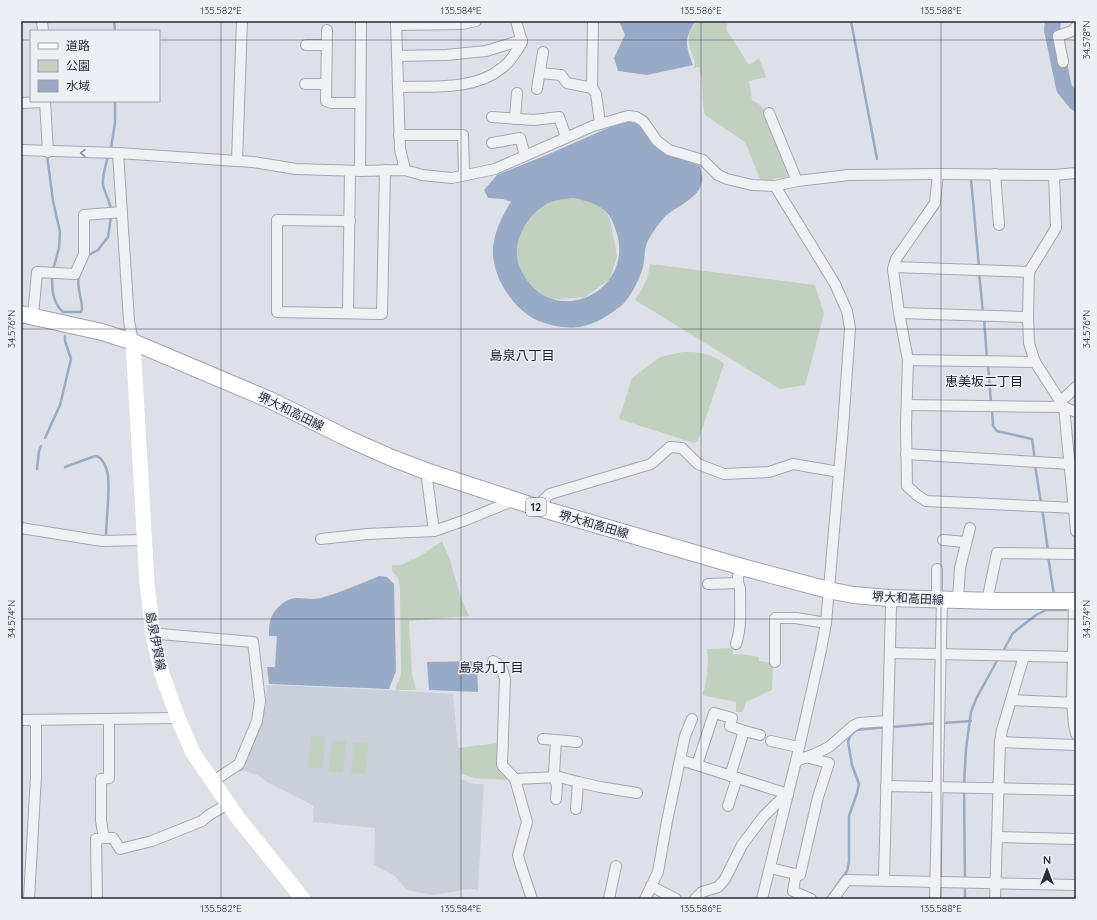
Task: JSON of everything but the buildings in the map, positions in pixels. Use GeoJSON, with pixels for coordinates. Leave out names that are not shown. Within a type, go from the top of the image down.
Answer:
{"type":"FeatureCollection","features":[{"type":"Feature","properties":{"kind":"main road","name":"堺大和高田線"},"geometry":{"type":"LineString","coordinates":[[27,315],[102,332],[185,362],[270,400],[349,439],[426,471],[536,507],[742,568],[853,595],[889,598],[987,601],[1075,601]]}},
{"type":"Feature","properties":{"kind":"main road","name":"島泉伊賀線"},"geometry":{"type":"LineString","coordinates":[[133,342],[147,583],[153,635],[162,674],[193,753],[228,804],[303,899]]}},
{"type":"Feature","properties":{"kind":"street"},"geometry":{"type":"LineString","coordinates":[[237,160],[242,21]]}},
{"type":"Feature","properties":{"kind":"street"},"geometry":{"type":"LineString","coordinates":[[348,313],[350,221],[360,103],[361,21]]}},
{"type":"Feature","properties":{"kind":"street"},"geometry":{"type":"LineString","coordinates":[[405,170],[400,149],[399,135],[396,23],[476,21]]}},
{"type":"Feature","properties":{"kind":"street"},"geometry":{"type":"LineString","coordinates":[[398,87],[452,85],[473,82],[492,75],[502,68],[516,52],[522,42],[516,21]]}},
{"type":"Feature","properties":{"kind":"street"},"geometry":{"type":"LineString","coordinates":[[593,21],[592,88],[596,94],[600,123]]}},
{"type":"Feature","properties":{"kind":"street"},"geometry":{"type":"LineString","coordinates":[[1063,62],[1058,36],[1072,31],[1076,27]]}},
{"type":"Feature","properties":{"kind":"street"},"geometry":{"type":"LineString","coordinates":[[327,30],[326,101],[331,103],[360,103]]}},
{"type":"Feature","properties":{"kind":"street"},"geometry":{"type":"LineString","coordinates":[[397,56],[464,54],[486,51],[522,40]]}},
{"type":"Feature","properties":{"kind":"street"},"geometry":{"type":"LineString","coordinates":[[306,45],[327,45]]}},
{"type":"Feature","properties":{"kind":"street"},"geometry":{"type":"LineString","coordinates":[[537,89],[543,52]]}},
{"type":"Feature","properties":{"kind":"street"},"geometry":{"type":"LineString","coordinates":[[540,72],[561,75],[567,83],[592,88]]}},
{"type":"Feature","properties":{"kind":"street"},"geometry":{"type":"LineString","coordinates":[[305,84],[326,84]]}},
{"type":"Feature","properties":{"kind":"street"},"geometry":{"type":"LineString","coordinates":[[515,119],[517,92]]}},
{"type":"Feature","properties":{"kind":"street"},"geometry":{"type":"LineString","coordinates":[[21,103],[45,102],[48,152]]}},
{"type":"Feature","properties":{"kind":"street"},"geometry":{"type":"LineString","coordinates":[[769,113],[797,181]]}},
{"type":"Feature","properties":{"kind":"street"},"geometry":{"type":"LineString","coordinates":[[21,150],[118,153],[237,160],[296,169],[355,171],[405,170],[422,175],[452,178],[494,169],[600,123],[628,116],[636,117],[643,121],[657,141],[669,150],[703,160],[718,175],[727,179],[752,185],[774,186],[797,181],[848,175],[1054,175],[1076,173]]}},
{"type":"Feature","properties":{"kind":"street"},"geometry":{"type":"LineString","coordinates":[[492,117],[534,120],[559,117],[566,137]]}},
{"type":"Feature","properties":{"kind":"street"},"geometry":{"type":"LineString","coordinates":[[399,135],[463,135],[464,175]]}},
{"type":"Feature","properties":{"kind":"street"},"geometry":{"type":"LineString","coordinates":[[492,143],[520,138],[525,155]]}},
{"type":"Feature","properties":{"kind":"street"},"geometry":{"type":"LineString","coordinates":[[118,153],[129,321],[133,342]]}},
{"type":"Feature","properties":{"kind":"street"},"geometry":{"type":"LineString","coordinates":[[350,221],[277,220],[277,312],[382,314],[385,170]]}},
{"type":"Feature","properties":{"kind":"street"},"geometry":{"type":"LineString","coordinates":[[938,174],[935,203],[896,259],[894,267],[899,313],[908,360],[906,454],[907,486],[926,501],[1075,508]]}},
{"type":"Feature","properties":{"kind":"street"},"geometry":{"type":"LineString","coordinates":[[995,174],[999,225]]}},
{"type":"Feature","properties":{"kind":"street"},"geometry":{"type":"LineString","coordinates":[[1054,175],[1056,228],[1029,272],[1029,343],[1035,362],[1062,404],[1075,508],[1076,531]]}},
{"type":"Feature","properties":{"kind":"street"},"geometry":{"type":"LineString","coordinates":[[762,899],[796,761],[826,623],[850,328],[847,311],[835,284],[774,186]]}},
{"type":"Feature","properties":{"kind":"street"},"geometry":{"type":"LineString","coordinates":[[27,315],[37,272],[75,274],[84,254],[84,215],[122,212]]}},
{"type":"Feature","properties":{"kind":"street"},"geometry":{"type":"LineString","coordinates":[[894,267],[1029,272]]}},
{"type":"Feature","properties":{"kind":"street"},"geometry":{"type":"LineString","coordinates":[[899,313],[1028,317]]}},
{"type":"Feature","properties":{"kind":"street"},"geometry":{"type":"LineString","coordinates":[[908,360],[1035,362]]}},
{"type":"Feature","properties":{"kind":"street"},"geometry":{"type":"LineString","coordinates":[[1062,404],[1076,387]]}},
{"type":"Feature","properties":{"kind":"street"},"geometry":{"type":"LineString","coordinates":[[907,405],[1062,404],[1076,412]]}},
{"type":"Feature","properties":{"kind":"street"},"geometry":{"type":"LineString","coordinates":[[536,507],[550,494],[651,464],[670,447],[682,448],[698,464],[724,474],[769,472],[794,464],[839,472]]}},
{"type":"Feature","properties":{"kind":"street"},"geometry":{"type":"LineString","coordinates":[[906,454],[1070,464]]}},
{"type":"Feature","properties":{"kind":"street"},"geometry":{"type":"LineString","coordinates":[[426,471],[434,531]]}},
{"type":"Feature","properties":{"kind":"street"},"geometry":{"type":"LineString","coordinates":[[321,539],[367,534],[434,531],[516,500]]}},
{"type":"Feature","properties":{"kind":"street"},"geometry":{"type":"LineString","coordinates":[[21,528],[102,541],[144,540]]}},
{"type":"Feature","properties":{"kind":"street"},"geometry":{"type":"LineString","coordinates":[[958,600],[960,568],[970,528]]}},
{"type":"Feature","properties":{"kind":"street"},"geometry":{"type":"LineString","coordinates":[[944,540],[966,542]]}},
{"type":"Feature","properties":{"kind":"street"},"geometry":{"type":"LineString","coordinates":[[987,601],[997,553],[1076,554]]}},
{"type":"Feature","properties":{"kind":"street"},"geometry":{"type":"LineString","coordinates":[[736,644],[740,633],[740,588],[738,576],[742,568]]}},
{"type":"Feature","properties":{"kind":"street"},"geometry":{"type":"LineString","coordinates":[[936,899],[942,655],[940,599],[937,569]]}},
{"type":"Feature","properties":{"kind":"street"},"geometry":{"type":"LineString","coordinates":[[708,584],[738,583]]}},
{"type":"Feature","properties":{"kind":"street"},"geometry":{"type":"LineString","coordinates":[[884,880],[891,608],[889,598]]}},
{"type":"Feature","properties":{"kind":"street"},"geometry":{"type":"LineString","coordinates":[[1075,601],[1074,725],[1076,734]]}},
{"type":"Feature","properties":{"kind":"street"},"geometry":{"type":"LineString","coordinates":[[775,662],[775,618],[796,618],[826,623]]}},
{"type":"Feature","properties":{"kind":"street"},"geometry":{"type":"LineString","coordinates":[[153,635],[160,634],[253,642],[260,701],[257,721],[239,764],[212,782]]}},
{"type":"Feature","properties":{"kind":"street"},"geometry":{"type":"LineString","coordinates":[[890,653],[1074,657]]}},
{"type":"Feature","properties":{"kind":"street"},"geometry":{"type":"LineString","coordinates":[[995,899],[1000,742],[1002,730],[1024,656]]}},
{"type":"Feature","properties":{"kind":"street"},"geometry":{"type":"LineString","coordinates":[[493,661],[501,666],[505,679],[502,765],[515,778],[527,822],[518,855],[532,899]]}},
{"type":"Feature","properties":{"kind":"street"},"geometry":{"type":"LineString","coordinates":[[1011,700],[1074,703]]}},
{"type":"Feature","properties":{"kind":"street"},"geometry":{"type":"LineString","coordinates":[[696,765],[714,713],[732,718],[730,726],[760,735]]}},
{"type":"Feature","properties":{"kind":"street"},"geometry":{"type":"LineString","coordinates":[[21,720],[178,718]]}},
{"type":"Feature","properties":{"kind":"street"},"geometry":{"type":"LineString","coordinates":[[645,899],[658,872],[685,736],[692,719]]}},
{"type":"Feature","properties":{"kind":"street"},"geometry":{"type":"LineString","coordinates":[[30,899],[36,776],[36,725],[33,720]]}},
{"type":"Feature","properties":{"kind":"street"},"geometry":{"type":"LineString","coordinates":[[104,838],[101,820],[101,779],[109,778],[109,720]]}},
{"type":"Feature","properties":{"kind":"street"},"geometry":{"type":"LineString","coordinates":[[796,761],[829,747],[853,726],[859,723],[888,725]]}},
{"type":"Feature","properties":{"kind":"street"},"geometry":{"type":"LineString","coordinates":[[728,806],[744,731]]}},
{"type":"Feature","properties":{"kind":"street"},"geometry":{"type":"LineString","coordinates":[[543,739],[577,742]]}},
{"type":"Feature","properties":{"kind":"street"},"geometry":{"type":"LineString","coordinates":[[556,740],[554,778],[557,786],[556,799]]}},
{"type":"Feature","properties":{"kind":"street"},"geometry":{"type":"LineString","coordinates":[[771,740],[798,747]]}},
{"type":"Feature","properties":{"kind":"street"},"geometry":{"type":"LineString","coordinates":[[1000,742],[1076,745]]}},
{"type":"Feature","properties":{"kind":"street"},"geometry":{"type":"LineString","coordinates":[[770,868],[800,876],[818,797],[829,763],[806,757]]}},
{"type":"Feature","properties":{"kind":"street"},"geometry":{"type":"LineString","coordinates":[[681,760],[788,794]]}},
{"type":"Feature","properties":{"kind":"street"},"geometry":{"type":"LineString","coordinates":[[515,778],[559,777],[600,788],[637,793]]}},
{"type":"Feature","properties":{"kind":"street"},"geometry":{"type":"LineString","coordinates":[[576,809],[578,782]]}},
{"type":"Feature","properties":{"kind":"street"},"geometry":{"type":"LineString","coordinates":[[886,786],[1076,790]]}},
{"type":"Feature","properties":{"kind":"street"},"geometry":{"type":"LineString","coordinates":[[695,899],[702,892],[718,887],[725,879],[742,845],[763,817],[788,794]]}},
{"type":"Feature","properties":{"kind":"street"},"geometry":{"type":"LineString","coordinates":[[97,899],[96,839],[113,838],[120,849],[152,841],[202,821],[228,804]]}},
{"type":"Feature","properties":{"kind":"street"},"geometry":{"type":"LineString","coordinates":[[997,837],[1076,839]]}},
{"type":"Feature","properties":{"kind":"street"},"geometry":{"type":"LineString","coordinates":[[609,899],[616,866]]}},
{"type":"Feature","properties":{"kind":"street"},"geometry":{"type":"LineString","coordinates":[[796,874],[792,891],[811,899]]}},
{"type":"Feature","properties":{"kind":"street"},"geometry":{"type":"LineString","coordinates":[[833,899],[847,880],[1076,885]]}},
{"type":"Feature","properties":{"kind":"street"},"geometry":{"type":"LineString","coordinates":[[651,886],[676,899]]}},
{"type":"Feature","properties":{"kind":"shaded area"},"geometry":{"type":"Polygon","coordinates":[[[267,685],[453,694],[461,779],[474,784],[484,784],[478,890],[460,890],[432,895],[407,890],[395,876],[374,865],[375,828],[313,822],[314,806],[267,782],[259,776],[246,771],[238,772],[266,705],[267,685]]]}},
{"type":"Feature","properties":{"kind":"green space"},"geometry":{"type":"Polygon","coordinates":[[[700,21],[728,21],[726,29],[749,65],[759,58],[766,77],[749,81],[752,100],[760,105],[767,113],[793,176],[761,181],[745,142],[705,115],[701,73],[699,67],[694,68],[694,58],[689,44],[690,34],[693,27],[700,21]]]}},
{"type":"Feature","properties":{"kind":"green space"},"geometry":{"type":"Polygon","coordinates":[[[561,193],[599,202],[610,219],[617,256],[610,279],[585,297],[546,300],[520,276],[512,251],[533,205],[561,193]]]}},
{"type":"Feature","properties":{"kind":"green space"},"geometry":{"type":"Polygon","coordinates":[[[650,264],[815,285],[824,314],[805,385],[780,389],[635,300],[647,279],[650,264]]]}},
{"type":"Feature","properties":{"kind":"green space"},"geometry":{"type":"Polygon","coordinates":[[[683,352],[695,352],[710,355],[724,364],[698,441],[694,443],[619,419],[632,378],[660,357],[683,352]]]}},
{"type":"Feature","properties":{"kind":"green space"},"geometry":{"type":"Polygon","coordinates":[[[442,541],[450,560],[461,598],[469,616],[409,621],[412,675],[416,690],[395,690],[401,674],[400,586],[398,578],[392,571],[392,565],[400,565],[410,561],[411,559],[413,560],[442,541]]]}},
{"type":"Feature","properties":{"kind":"green space"},"geometry":{"type":"Polygon","coordinates":[[[733,648],[733,654],[759,657],[759,661],[773,663],[772,690],[746,702],[743,712],[736,712],[736,702],[702,695],[707,673],[707,649],[733,648]]]}},
{"type":"Feature","properties":{"kind":"green space"},"geometry":{"type":"Polygon","coordinates":[[[311,736],[325,737],[322,769],[308,767],[311,736]]]}},
{"type":"Feature","properties":{"kind":"green space"},"geometry":{"type":"Polygon","coordinates":[[[332,740],[346,742],[343,773],[329,771],[332,740]]]}},
{"type":"Feature","properties":{"kind":"green space"},"geometry":{"type":"Polygon","coordinates":[[[354,742],[368,743],[365,774],[351,773],[354,742]]]}},
{"type":"Feature","properties":{"kind":"green space"},"geometry":{"type":"Polygon","coordinates":[[[498,743],[511,780],[474,778],[461,774],[458,748],[498,743]]]}},
{"type":"Feature","properties":{"kind":"water"},"geometry":{"type":"Polygon","coordinates":[[[619,21],[696,21],[687,38],[687,47],[693,65],[647,75],[618,71],[614,58],[625,35],[619,21]]]}},
{"type":"Feature","properties":{"kind":"water"},"geometry":{"type":"Polygon","coordinates":[[[630,121],[641,126],[658,149],[700,166],[702,179],[700,188],[691,198],[667,215],[654,231],[646,246],[640,277],[631,293],[621,306],[607,316],[586,326],[560,327],[546,324],[528,315],[521,309],[502,285],[495,266],[493,247],[499,224],[511,202],[503,199],[488,198],[484,190],[497,175],[617,124],[630,121]],[[574,198],[552,202],[538,210],[531,217],[521,233],[517,251],[517,259],[520,268],[533,287],[550,298],[568,301],[586,298],[601,288],[613,274],[619,255],[617,234],[611,218],[602,208],[597,205],[574,198]]]}},
{"type":"Feature","properties":{"kind":"water"},"geometry":{"type":"Polygon","coordinates":[[[379,576],[387,577],[394,584],[396,671],[389,689],[269,684],[267,667],[275,667],[277,636],[269,636],[269,624],[278,607],[293,598],[321,598],[343,591],[379,576]]]}},
{"type":"Feature","properties":{"kind":"water"},"geometry":{"type":"Polygon","coordinates":[[[477,661],[478,692],[429,690],[427,662],[477,661]]]}},
{"type":"Feature","properties":{"kind":"waterway"},"geometry":{"type":"LineString","coordinates":[[114,21],[115,30]]}},
{"type":"Feature","properties":{"kind":"waterway"},"geometry":{"type":"LineString","coordinates":[[851,21],[877,159]]}},
{"type":"Feature","properties":{"kind":"waterway"},"geometry":{"type":"LineString","coordinates":[[1053,21],[1052,30],[1064,88],[1076,103]]}},
{"type":"Feature","properties":{"kind":"waterway"},"geometry":{"type":"LineString","coordinates":[[111,148],[115,123],[115,102]]}},
{"type":"Feature","properties":{"kind":"waterway"},"geometry":{"type":"LineString","coordinates":[[47,155],[53,201],[60,232],[59,248],[53,270]]}},
{"type":"Feature","properties":{"kind":"waterway"},"geometry":{"type":"LineString","coordinates":[[108,156],[103,185],[111,210]]}},
{"type":"Feature","properties":{"kind":"waterway"},"geometry":{"type":"LineString","coordinates":[[971,179],[979,267]]}},
{"type":"Feature","properties":{"kind":"waterway"},"geometry":{"type":"LineString","coordinates":[[87,256],[98,250],[108,237],[111,216]]}},
{"type":"Feature","properties":{"kind":"waterway"},"geometry":{"type":"LineString","coordinates":[[979,272],[983,313]]}},
{"type":"Feature","properties":{"kind":"waterway"},"geometry":{"type":"LineString","coordinates":[[52,275],[53,295],[59,308],[63,312],[81,312],[82,305],[78,284],[79,274]]}},
{"type":"Feature","properties":{"kind":"waterway"},"geometry":{"type":"LineString","coordinates":[[984,318],[987,359]]}},
{"type":"Feature","properties":{"kind":"waterway"},"geometry":{"type":"LineString","coordinates":[[45,438],[60,405],[71,359],[65,341],[65,336]]}},
{"type":"Feature","properties":{"kind":"waterway"},"geometry":{"type":"LineString","coordinates":[[988,364],[991,403]]}},
{"type":"Feature","properties":{"kind":"waterway"},"geometry":{"type":"LineString","coordinates":[[992,408],[993,426],[997,431],[1032,439],[1035,460]]}},
{"type":"Feature","properties":{"kind":"waterway"},"geometry":{"type":"LineString","coordinates":[[37,469],[41,446]]}},
{"type":"Feature","properties":{"kind":"waterway"},"geometry":{"type":"LineString","coordinates":[[65,467],[95,456],[100,458],[104,463],[108,483],[106,538]]}},
{"type":"Feature","properties":{"kind":"waterway"},"geometry":{"type":"LineString","coordinates":[[1035,465],[1041,503]]}},
{"type":"Feature","properties":{"kind":"waterway"},"geometry":{"type":"LineString","coordinates":[[1042,508],[1048,551]]}},
{"type":"Feature","properties":{"kind":"waterway"},"geometry":{"type":"LineString","coordinates":[[1048,556],[1054,595]]}},
{"type":"Feature","properties":{"kind":"waterway"},"geometry":{"type":"LineString","coordinates":[[1002,653],[1013,633],[1036,615],[1046,610],[1066,610]]}},
{"type":"Feature","properties":{"kind":"waterway"},"geometry":{"type":"LineString","coordinates":[[964,785],[966,749],[971,712],[976,699],[999,657]]}},
{"type":"Feature","properties":{"kind":"waterway"},"geometry":{"type":"LineString","coordinates":[[943,723],[971,721]]}},
{"type":"Feature","properties":{"kind":"waterway"},"geometry":{"type":"LineString","coordinates":[[891,727],[938,723]]}},
{"type":"Feature","properties":{"kind":"waterway"},"geometry":{"type":"LineString","coordinates":[[827,899],[847,871],[849,862],[849,816],[859,784],[852,765],[848,742],[850,736],[856,730],[886,727]]}},
{"type":"Feature","properties":{"kind":"waterway"},"geometry":{"type":"LineString","coordinates":[[964,790],[965,881]]}},
{"type":"Feature","properties":{"kind":"waterway"},"geometry":{"type":"LineString","coordinates":[[965,886],[965,899]]}},
{"type":"Feature","properties":{"kind":"district","name":"島泉八丁目"},"geometry":{"type":"Point","coordinates":[522,355]}},
{"type":"Feature","properties":{"kind":"district","name":"恵美坂二丁目"},"geometry":{"type":"Point","coordinates":[984,381]}},
{"type":"Feature","properties":{"kind":"district","name":"島泉九丁目"},"geometry":{"type":"Point","coordinates":[491,667]}}]}
